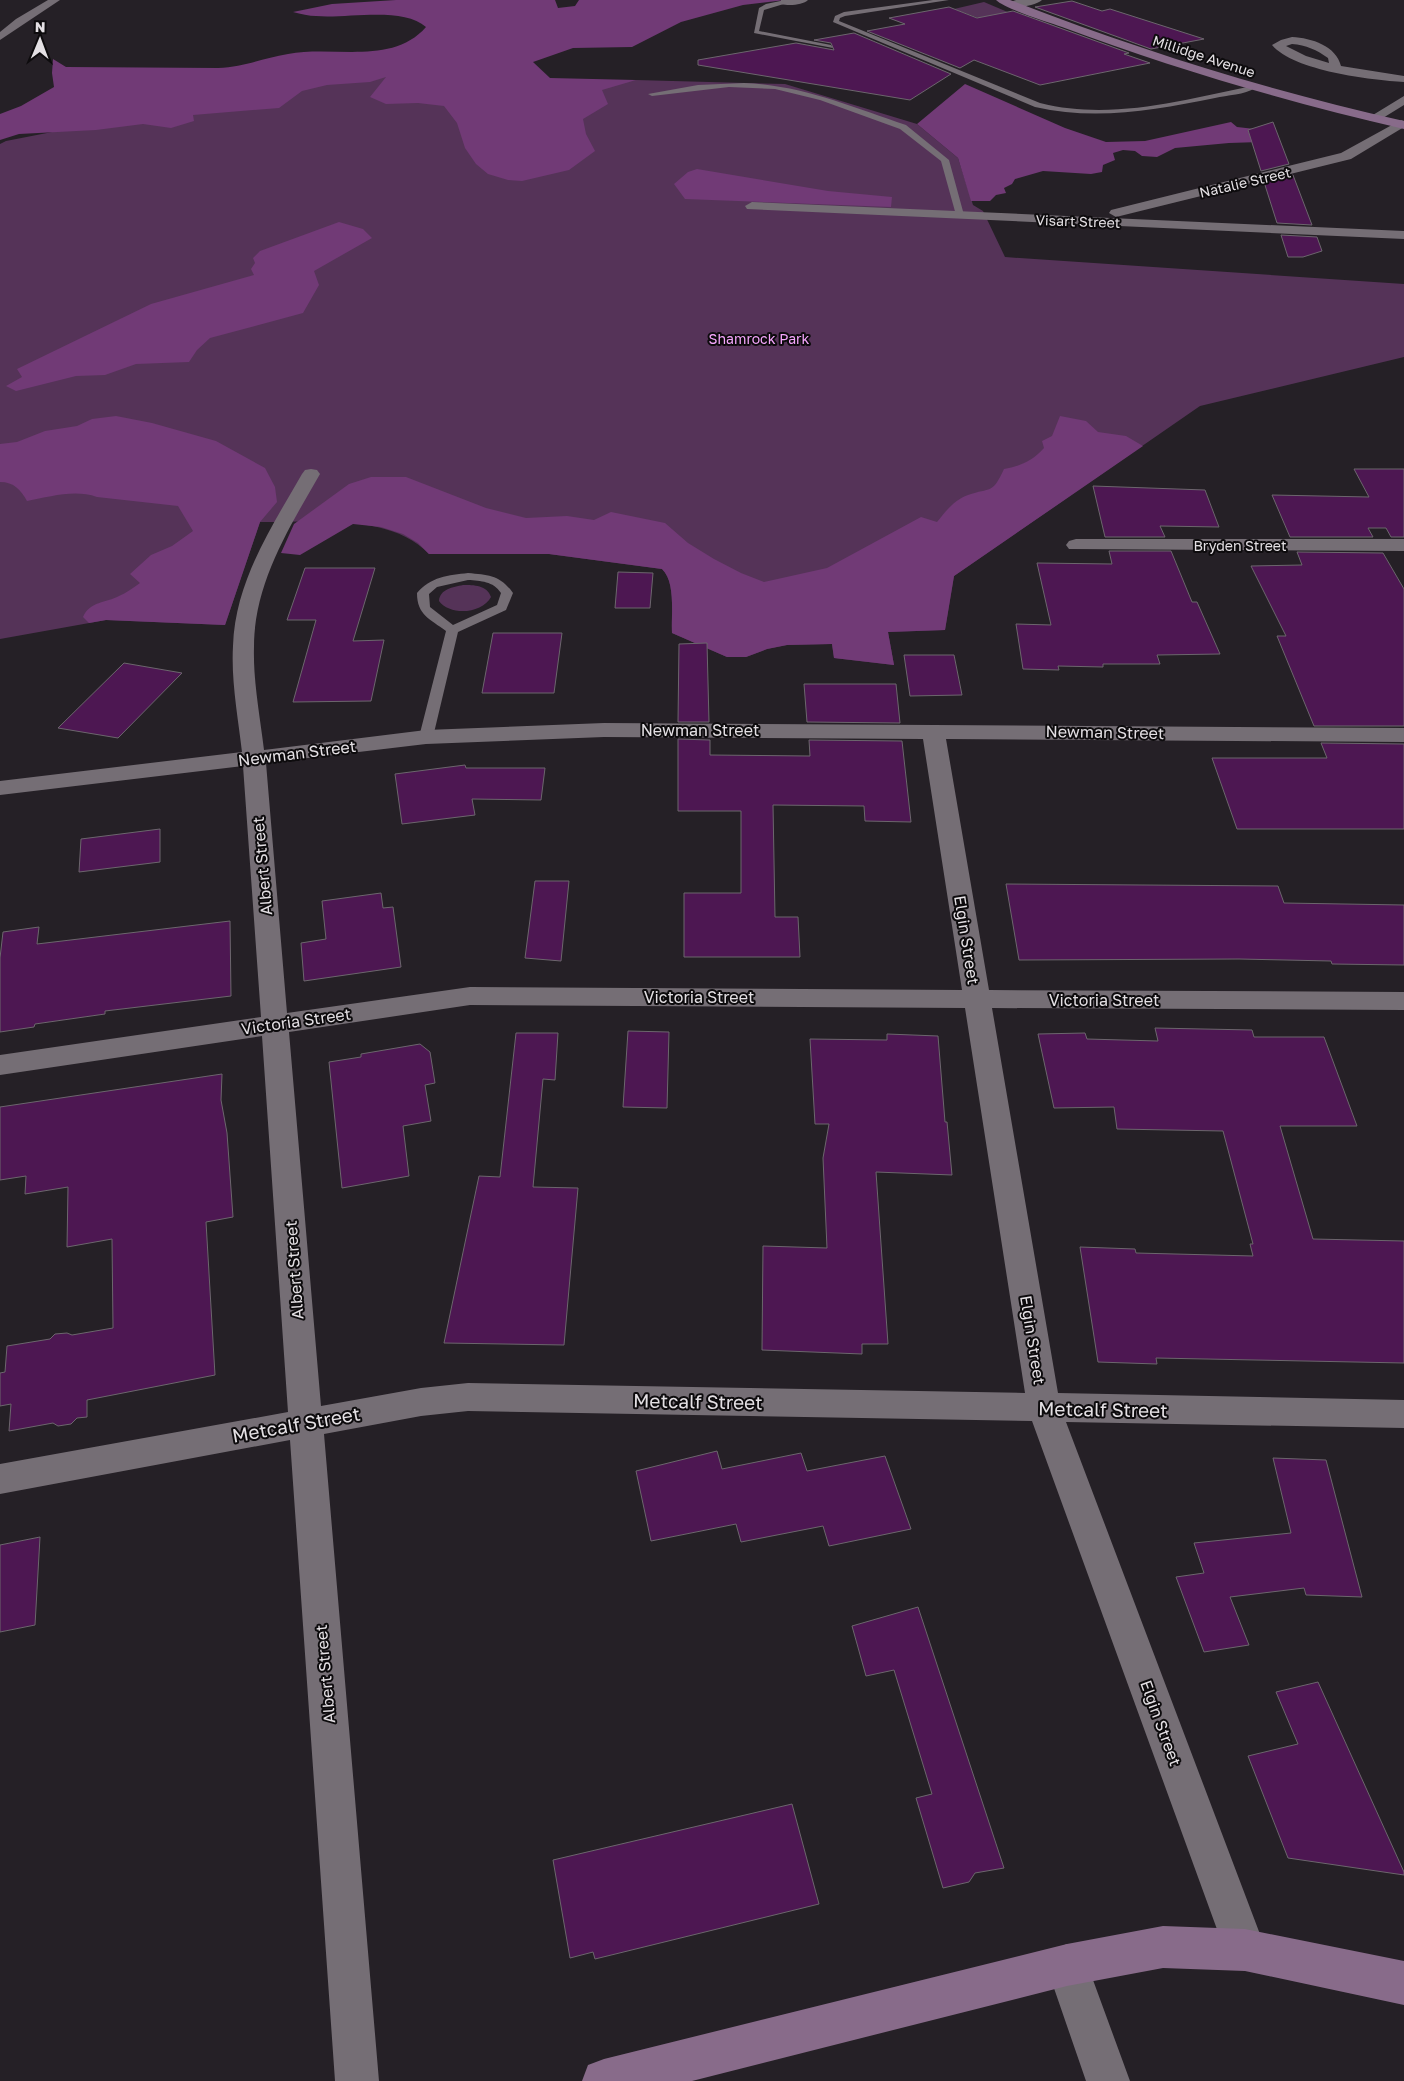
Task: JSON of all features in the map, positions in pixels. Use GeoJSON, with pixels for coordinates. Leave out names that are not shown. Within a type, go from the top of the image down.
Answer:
{"type":"FeatureCollection","features":[{"type":"Feature","properties":{"kind":"street"},"geometry":{"type":"LineString","coordinates":[[2,34],[55,0]]}},
{"type":"Feature","properties":{"kind":"street"},"geometry":{"type":"LineString","coordinates":[[785,2],[802,0]]}},
{"type":"Feature","properties":{"kind":"street"},"geometry":{"type":"LineString","coordinates":[[1005,2],[1037,0]]}},
{"type":"Feature","properties":{"kind":"street","name":"Millidge Avenue"},"geometry":{"type":"LineString","coordinates":[[1005,2],[1078,30],[1252,88],[1402,125]]}},
{"type":"Feature","properties":{"kind":"street"},"geometry":{"type":"LineString","coordinates":[[1336,69],[1374,77],[1404,79]]}},
{"type":"Feature","properties":{"kind":"street"},"geometry":{"type":"LineString","coordinates":[[1374,118],[1404,100]]}},
{"type":"Feature","properties":{"kind":"street","name":"Natalie Street"},"geometry":{"type":"LineString","coordinates":[[1082,221],[1336,160],[1354,153],[1402,125]]}},
{"type":"Feature","properties":{"kind":"street","name":"Visart Street"},"geometry":{"type":"LineString","coordinates":[[752,206],[1404,235]]}},
{"type":"Feature","properties":{"kind":"street","name":"Albert Street"},"geometry":{"type":"LineString","coordinates":[[311,474],[266,554],[253,585],[246,615],[243,645],[254,758],[358,2081]]}},
{"type":"Feature","properties":{"kind":"street","name":"Bryden Street"},"geometry":{"type":"LineString","coordinates":[[1076,545],[1404,545]]}},
{"type":"Feature","properties":{"kind":"street","name":"Newman Street"},"geometry":{"type":"LineString","coordinates":[[0,788],[426,736],[604,730],[1404,735]]}},
{"type":"Feature","properties":{"kind":"street","name":"Elgin Street"},"geometry":{"type":"LineString","coordinates":[[933,731],[1044,1408],[1245,1950]]}},
{"type":"Feature","properties":{"kind":"street","name":"Victoria Street"},"geometry":{"type":"LineString","coordinates":[[0,1065],[433,1000],[486,996],[1404,1001]]}},
{"type":"Feature","properties":{"kind":"street","name":"Metcalf Street"},"geometry":{"type":"LineString","coordinates":[[0,1479],[306,1422],[421,1402],[468,1397],[1404,1414]]}},
{"type":"Feature","properties":{"kind":"street"},"geometry":{"type":"LineString","coordinates":[[604,2081],[1067,1965],[1163,1947],[1245,1950],[1404,1983]]}},
{"type":"Feature","properties":{"kind":"street"},"geometry":{"type":"LineString","coordinates":[[1067,1965],[1108,2081]]}},
{"type":"Feature","properties":{"kind":"lane"},"geometry":{"type":"LineString","coordinates":[[946,0],[844,14],[837,17],[836,22],[1038,105],[1058,111],[1124,110],[1252,88]]}},
{"type":"Feature","properties":{"kind":"lane"},"geometry":{"type":"LineString","coordinates":[[785,2],[768,5],[761,9],[756,32],[831,47]]}},
{"type":"Feature","properties":{"kind":"lane"},"geometry":{"type":"LineString","coordinates":[[652,94],[719,86],[775,87],[804,94],[903,127],[913,132],[945,160],[960,216]]}},
{"type":"Feature","properties":{"kind":"lane"},"geometry":{"type":"LineString","coordinates":[[470,576],[489,579],[503,586],[507,593],[502,607],[452,630],[423,605],[421,598],[425,591],[443,580],[470,576]]}},
{"type":"Feature","properties":{"kind":"lane"},"geometry":{"type":"LineString","coordinates":[[426,736],[452,630]]}},
{"type":"Feature","properties":{"kind":"green space"},"geometry":{"type":"Polygon","coordinates":[[[984,2],[1017,16],[1041,41],[954,9],[984,2]]]}},
{"type":"Feature","properties":{"kind":"green space","name":"Shamrock Park"},"geometry":{"type":"Polygon","coordinates":[[[355,73],[560,84],[636,80],[785,84],[917,124],[958,158],[973,205],[983,211],[1005,257],[1404,284],[1404,357],[1200,406],[954,576],[945,630],[888,632],[894,665],[834,658],[832,644],[787,645],[767,649],[746,657],[727,657],[672,633],[671,590],[662,569],[549,554],[429,554],[413,541],[394,532],[373,526],[326,521],[260,522],[225,625],[106,620],[0,639],[0,144],[6,141],[355,73]]]}},
{"type":"Feature","properties":{"kind":"green space"},"geometry":{"type":"Polygon","coordinates":[[[463,585],[483,588],[491,597],[481,607],[466,611],[450,609],[439,601],[444,591],[463,585]]]}},
{"type":"Feature","properties":{"kind":"shaded area"},"geometry":{"type":"Polygon","coordinates":[[[396,0],[555,0],[558,8],[575,6],[579,0],[785,0],[743,5],[681,22],[632,47],[573,48],[533,62],[550,78],[636,80],[602,90],[608,104],[583,119],[586,134],[595,151],[569,170],[522,181],[508,180],[488,174],[476,164],[465,148],[457,123],[444,106],[418,103],[386,104],[370,97],[386,77],[370,82],[327,85],[302,91],[279,108],[193,115],[194,121],[171,128],[143,124],[96,130],[19,134],[0,140],[0,114],[21,106],[54,87],[53,59],[66,67],[218,68],[305,52],[361,52],[379,50],[396,46],[412,39],[426,27],[416,21],[389,15],[311,16],[293,12],[332,4],[396,0]]]}},
{"type":"Feature","properties":{"kind":"shaded area"},"geometry":{"type":"Polygon","coordinates":[[[965,84],[1065,128],[1106,142],[1145,141],[1231,122],[1237,127],[1255,129],[1260,142],[1175,148],[1157,157],[1142,156],[1135,151],[1123,150],[1113,153],[1115,160],[1103,165],[1102,172],[1091,174],[1043,171],[1015,179],[1012,184],[1004,188],[1006,193],[996,195],[990,201],[971,201],[958,158],[917,124],[965,84]]]}},
{"type":"Feature","properties":{"kind":"shaded area"},"geometry":{"type":"Polygon","coordinates":[[[697,169],[828,191],[892,197],[891,207],[685,199],[674,184],[688,172],[697,169]]]}},
{"type":"Feature","properties":{"kind":"shaded area"},"geometry":{"type":"Polygon","coordinates":[[[339,222],[363,229],[372,238],[314,271],[319,285],[303,313],[210,338],[197,350],[189,362],[136,364],[105,375],[76,376],[16,391],[6,386],[22,377],[17,369],[151,304],[254,275],[251,269],[255,263],[253,258],[260,251],[339,222]]]}},
{"type":"Feature","properties":{"kind":"shaded area"},"geometry":{"type":"Polygon","coordinates":[[[116,416],[152,423],[216,441],[265,468],[275,487],[277,502],[260,522],[225,625],[106,620],[89,623],[83,617],[94,605],[122,595],[140,583],[130,574],[151,555],[172,546],[193,531],[178,506],[80,494],[62,494],[27,501],[16,487],[9,483],[0,482],[0,444],[17,442],[45,431],[77,426],[92,419],[116,416]]]}},
{"type":"Feature","properties":{"kind":"shaded area"},"geometry":{"type":"Polygon","coordinates":[[[1060,416],[1086,421],[1098,432],[1126,436],[1143,446],[954,576],[945,630],[888,632],[894,665],[834,658],[832,644],[787,645],[767,649],[746,657],[727,657],[672,633],[671,590],[662,569],[549,554],[429,554],[418,543],[403,534],[381,527],[353,524],[300,555],[281,553],[294,524],[349,484],[371,477],[406,477],[486,508],[526,518],[567,516],[594,520],[611,512],[665,523],[688,543],[714,559],[764,582],[827,568],[921,517],[937,522],[959,500],[993,487],[1004,469],[1026,462],[1040,453],[1044,448],[1042,441],[1052,436],[1060,416]]]}},
{"type":"Feature","properties":{"kind":"building"},"geometry":{"type":"Polygon","coordinates":[[[1072,1],[1102,11],[1110,9],[1204,39],[1151,49],[1035,7],[1072,1]]]}},
{"type":"Feature","properties":{"kind":"building"},"geometry":{"type":"Polygon","coordinates":[[[949,7],[977,18],[1013,11],[1129,53],[1124,54],[1150,63],[1040,85],[974,60],[960,68],[867,31],[905,24],[889,18],[949,7]]]}},
{"type":"Feature","properties":{"kind":"building"},"geometry":{"type":"Polygon","coordinates":[[[854,33],[951,74],[910,100],[698,65],[698,60],[796,43],[834,50],[831,43],[814,40],[854,33]]]}},
{"type":"Feature","properties":{"kind":"building"},"geometry":{"type":"Polygon","coordinates":[[[1273,122],[1289,164],[1261,171],[1248,130],[1273,122]]]}},
{"type":"Feature","properties":{"kind":"building"},"geometry":{"type":"Polygon","coordinates":[[[1293,175],[1312,225],[1277,223],[1264,182],[1293,175]]]}},
{"type":"Feature","properties":{"kind":"building"},"geometry":{"type":"Polygon","coordinates":[[[1281,235],[1317,237],[1322,251],[1303,257],[1288,257],[1281,235]]]}},
{"type":"Feature","properties":{"kind":"building"},"geometry":{"type":"Polygon","coordinates":[[[1354,469],[1404,469],[1404,537],[1391,537],[1386,528],[1368,528],[1373,537],[1290,537],[1272,495],[1369,497],[1354,469]]]}},
{"type":"Feature","properties":{"kind":"building"},"geometry":{"type":"Polygon","coordinates":[[[1093,486],[1205,490],[1219,527],[1160,526],[1165,537],[1105,537],[1093,486]]]}},
{"type":"Feature","properties":{"kind":"building"},"geometry":{"type":"Polygon","coordinates":[[[1109,551],[1171,551],[1192,602],[1197,602],[1220,654],[1157,655],[1160,664],[1103,664],[1103,667],[1058,666],[1059,670],[1023,669],[1016,624],[1051,625],[1037,563],[1112,564],[1109,551]]]}},
{"type":"Feature","properties":{"kind":"building"},"geometry":{"type":"Polygon","coordinates":[[[1297,552],[1383,553],[1404,589],[1404,726],[1314,726],[1277,636],[1286,636],[1251,566],[1302,565],[1297,552]]]}},
{"type":"Feature","properties":{"kind":"building"},"geometry":{"type":"Polygon","coordinates":[[[305,568],[375,568],[353,641],[384,640],[371,701],[293,702],[316,620],[287,620],[305,568]]]}},
{"type":"Feature","properties":{"kind":"building"},"geometry":{"type":"Polygon","coordinates":[[[618,572],[653,573],[650,608],[615,608],[618,572]]]}},
{"type":"Feature","properties":{"kind":"building"},"geometry":{"type":"Polygon","coordinates":[[[493,633],[562,633],[554,693],[482,693],[493,633]]]}},
{"type":"Feature","properties":{"kind":"building"},"geometry":{"type":"Polygon","coordinates":[[[707,643],[709,722],[678,722],[679,644],[707,643]]]}},
{"type":"Feature","properties":{"kind":"building"},"geometry":{"type":"Polygon","coordinates":[[[904,655],[954,655],[962,695],[910,696],[904,655]]]}},
{"type":"Feature","properties":{"kind":"building"},"geometry":{"type":"Polygon","coordinates":[[[124,663],[182,673],[118,738],[58,728],[124,663]]]}},
{"type":"Feature","properties":{"kind":"building"},"geometry":{"type":"Polygon","coordinates":[[[804,684],[896,684],[900,723],[807,722],[804,684]]]}},
{"type":"Feature","properties":{"kind":"building"},"geometry":{"type":"Polygon","coordinates":[[[678,739],[710,740],[710,755],[810,756],[809,740],[902,741],[911,822],[865,821],[864,806],[773,805],[775,917],[798,917],[800,957],[684,957],[684,893],[741,893],[741,811],[678,811],[678,739]]]}},
{"type":"Feature","properties":{"kind":"building"},"geometry":{"type":"Polygon","coordinates":[[[1321,743],[1404,744],[1404,829],[1237,829],[1212,758],[1327,758],[1321,743]]]}},
{"type":"Feature","properties":{"kind":"building"},"geometry":{"type":"Polygon","coordinates":[[[465,765],[466,768],[545,768],[541,800],[472,799],[475,815],[402,824],[395,774],[465,765]]]}},
{"type":"Feature","properties":{"kind":"building"},"geometry":{"type":"Polygon","coordinates":[[[160,829],[160,862],[79,872],[81,839],[160,829]]]}},
{"type":"Feature","properties":{"kind":"building"},"geometry":{"type":"Polygon","coordinates":[[[535,881],[569,881],[561,961],[525,958],[535,881]]]}},
{"type":"Feature","properties":{"kind":"building"},"geometry":{"type":"Polygon","coordinates":[[[1006,884],[1278,886],[1284,903],[1404,905],[1404,965],[1332,964],[1331,961],[1239,959],[1019,960],[1006,884]]]}},
{"type":"Feature","properties":{"kind":"building"},"geometry":{"type":"Polygon","coordinates":[[[381,893],[383,908],[393,907],[401,967],[304,981],[301,943],[326,939],[322,901],[381,893]]]}},
{"type":"Feature","properties":{"kind":"building"},"geometry":{"type":"Polygon","coordinates":[[[230,921],[231,996],[105,1011],[105,1014],[35,1024],[34,1027],[0,1032],[0,958],[3,932],[39,927],[37,944],[230,921]]]}},
{"type":"Feature","properties":{"kind":"building"},"geometry":{"type":"Polygon","coordinates":[[[1155,1028],[1252,1030],[1254,1037],[1324,1037],[1357,1126],[1280,1126],[1313,1239],[1404,1241],[1404,1363],[1156,1358],[1157,1364],[1098,1362],[1080,1247],[1135,1249],[1136,1253],[1253,1256],[1250,1244],[1253,1244],[1223,1131],[1117,1129],[1114,1107],[1054,1108],[1038,1034],[1085,1033],[1087,1039],[1158,1041],[1155,1028]]]}},
{"type":"Feature","properties":{"kind":"building"},"geometry":{"type":"Polygon","coordinates":[[[628,1031],[669,1032],[667,1108],[623,1107],[628,1031]]]}},
{"type":"Feature","properties":{"kind":"building"},"geometry":{"type":"Polygon","coordinates":[[[516,1033],[558,1033],[555,1080],[543,1079],[533,1187],[578,1188],[564,1345],[444,1343],[479,1176],[500,1177],[516,1033]]]}},
{"type":"Feature","properties":{"kind":"building"},"geometry":{"type":"Polygon","coordinates":[[[887,1034],[938,1036],[945,1122],[947,1122],[952,1175],[876,1172],[888,1344],[862,1344],[862,1354],[762,1350],[763,1246],[827,1248],[823,1158],[829,1124],[815,1124],[810,1039],[887,1040],[887,1034]]]}},
{"type":"Feature","properties":{"kind":"building"},"geometry":{"type":"Polygon","coordinates":[[[420,1044],[430,1052],[435,1083],[425,1085],[431,1121],[403,1126],[409,1176],[342,1188],[329,1062],[361,1057],[361,1054],[420,1044]]]}},
{"type":"Feature","properties":{"kind":"building"},"geometry":{"type":"Polygon","coordinates":[[[222,1074],[221,1100],[227,1133],[233,1217],[206,1222],[215,1375],[87,1400],[87,1417],[77,1418],[71,1424],[58,1426],[53,1423],[9,1431],[11,1404],[0,1406],[0,1373],[5,1372],[7,1346],[50,1339],[55,1334],[67,1333],[72,1335],[113,1328],[112,1239],[67,1247],[68,1187],[25,1194],[26,1176],[0,1180],[0,1107],[222,1074]]]}},
{"type":"Feature","properties":{"kind":"building"},"geometry":{"type":"Polygon","coordinates":[[[717,1451],[722,1469],[801,1453],[807,1471],[885,1456],[911,1529],[829,1546],[823,1526],[741,1542],[736,1524],[651,1541],[636,1471],[717,1451]]]}},
{"type":"Feature","properties":{"kind":"building"},"geometry":{"type":"Polygon","coordinates":[[[1273,1458],[1326,1460],[1362,1597],[1306,1595],[1304,1588],[1230,1597],[1249,1645],[1204,1652],[1176,1577],[1204,1573],[1194,1543],[1291,1533],[1273,1458]]]}},
{"type":"Feature","properties":{"kind":"building"},"geometry":{"type":"Polygon","coordinates":[[[40,1537],[35,1625],[0,1632],[0,1545],[40,1537]]]}},
{"type":"Feature","properties":{"kind":"building"},"geometry":{"type":"Polygon","coordinates":[[[918,1607],[1004,1868],[975,1873],[969,1882],[943,1888],[916,1798],[932,1794],[894,1670],[866,1676],[852,1626],[918,1607]]]}},
{"type":"Feature","properties":{"kind":"building"},"geometry":{"type":"Polygon","coordinates":[[[1318,1682],[1404,1875],[1288,1858],[1248,1756],[1298,1744],[1276,1692],[1318,1682]]]}},
{"type":"Feature","properties":{"kind":"building"},"geometry":{"type":"Polygon","coordinates":[[[792,1804],[819,1904],[595,1959],[593,1952],[570,1958],[553,1860],[792,1804]]]}}]}
